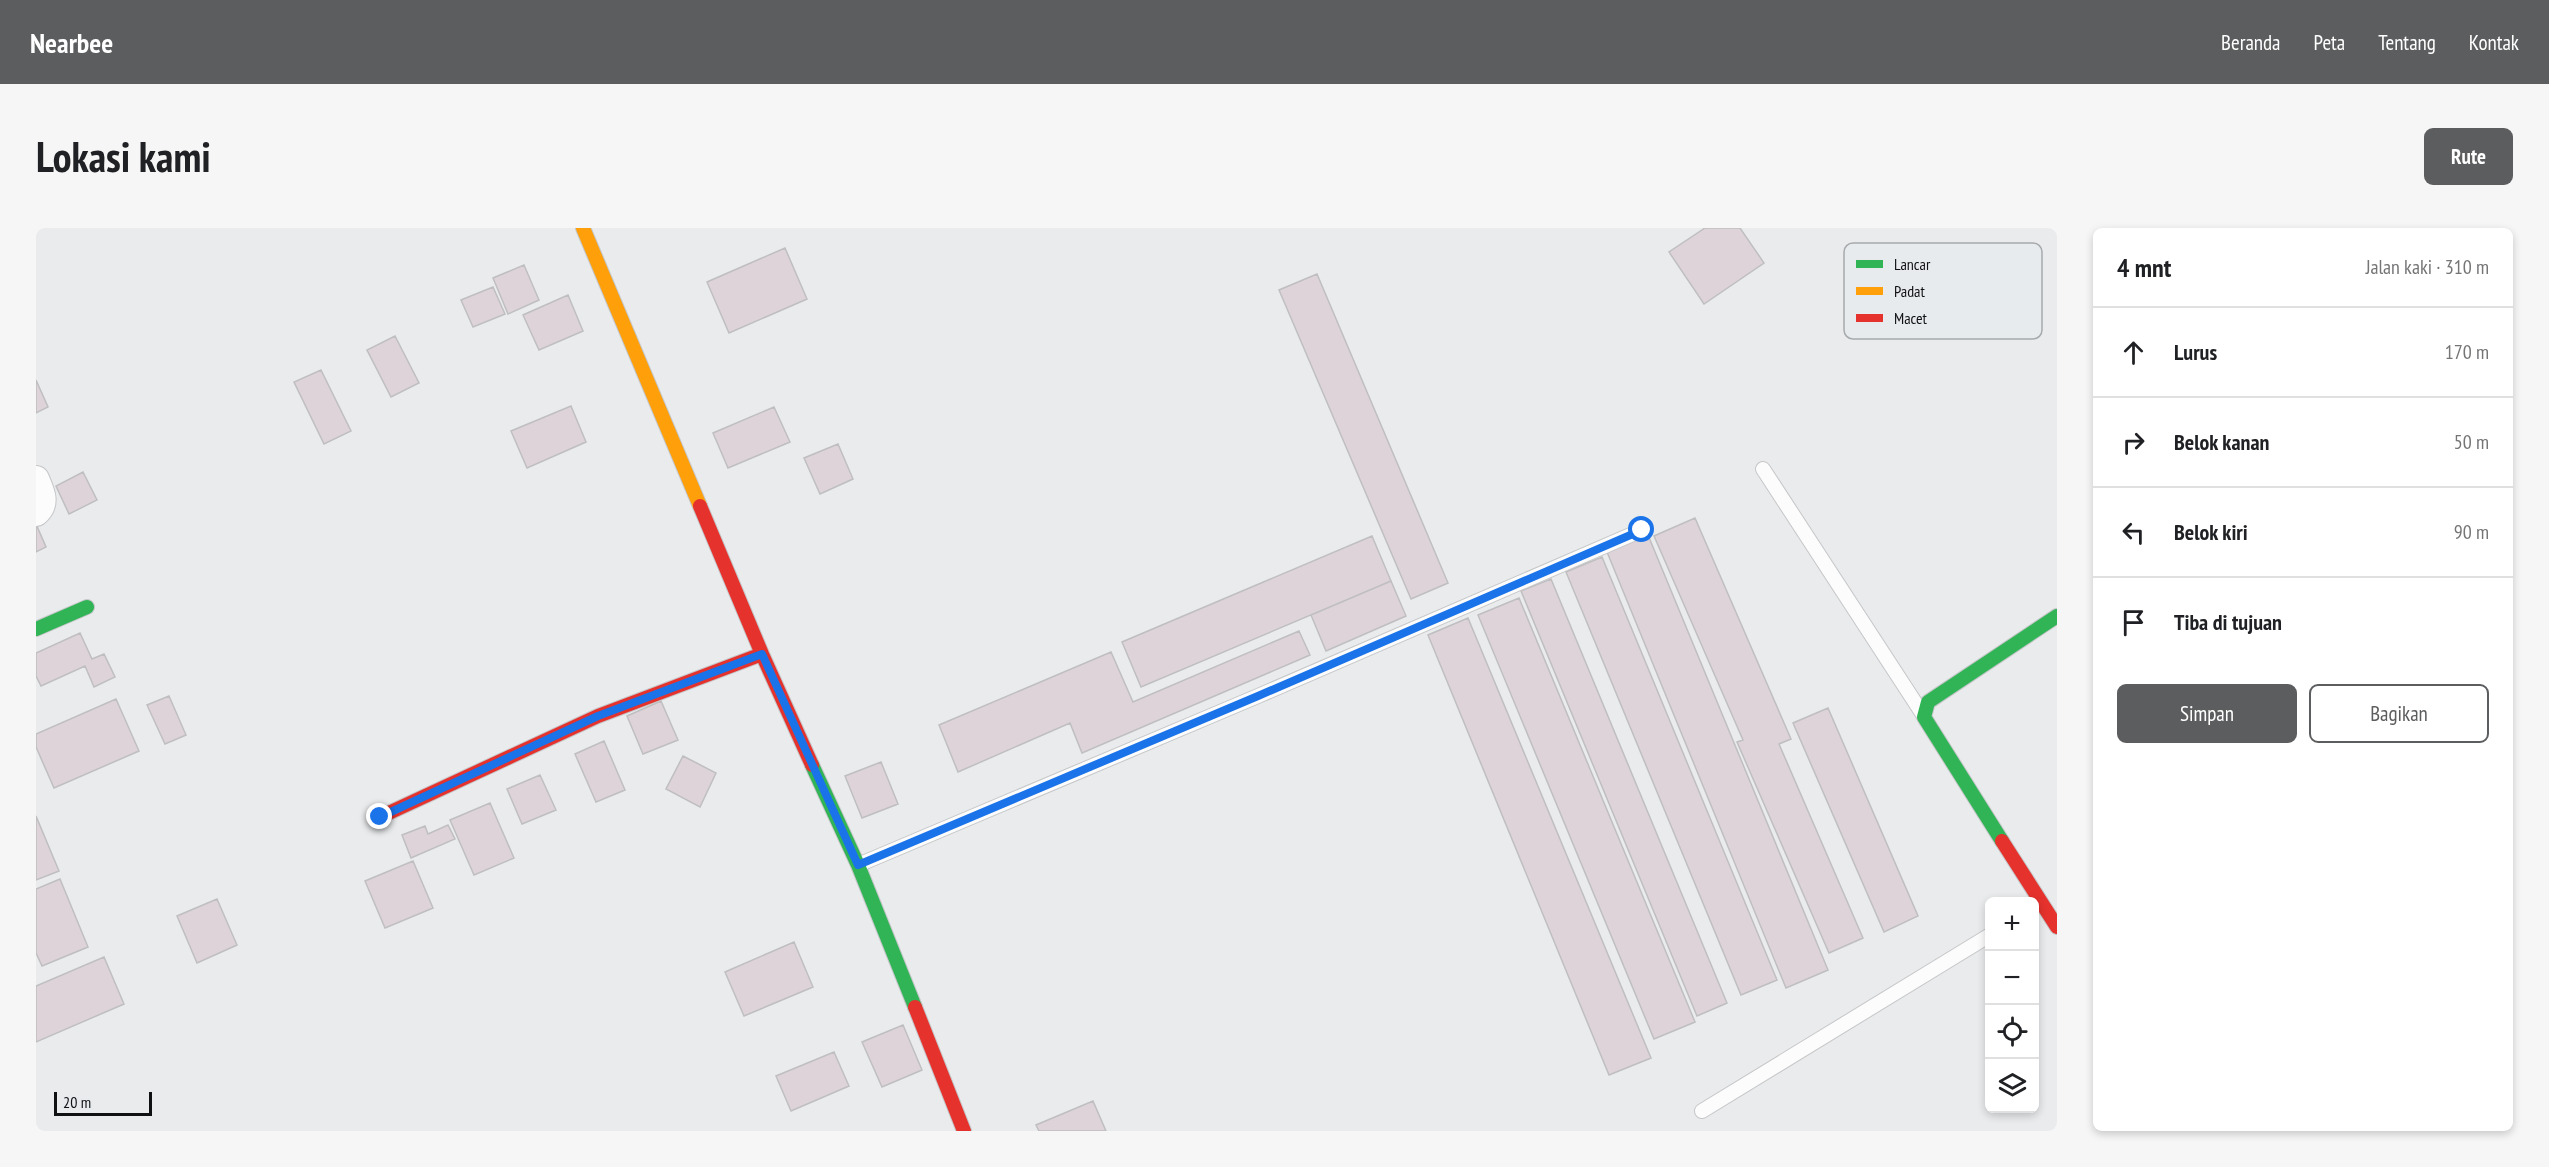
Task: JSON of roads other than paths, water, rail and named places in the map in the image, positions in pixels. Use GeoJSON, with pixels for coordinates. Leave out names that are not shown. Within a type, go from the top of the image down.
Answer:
{"type":"FeatureCollection","features":[{"type":"Feature","properties":{"kind":"street"},"geometry":{"type":"LineString","coordinates":[[583,228],[762,654],[858,865],[964,1131]]}},
{"type":"Feature","properties":{"kind":"street"},"geometry":{"type":"LineString","coordinates":[[36,479],[44,497],[41,508],[36,513]]}},
{"type":"Feature","properties":{"kind":"street"},"geometry":{"type":"LineString","coordinates":[[36,629],[87,607]]}},
{"type":"Feature","properties":{"kind":"street"},"geometry":{"type":"LineString","coordinates":[[2034,897],[1924,717],[1928,702],[2057,615]]}},
{"type":"Feature","properties":{"kind":"street"},"geometry":{"type":"LineString","coordinates":[[380,817],[598,716],[762,654]]}},
{"type":"Feature","properties":{"kind":"street"},"geometry":{"type":"LineString","coordinates":[[2039,905],[2057,927]]}},
{"type":"Feature","properties":{"kind":"lane"},"geometry":{"type":"LineString","coordinates":[[1763,469],[1924,717]]}},
{"type":"Feature","properties":{"kind":"lane"},"geometry":{"type":"LineString","coordinates":[[858,865],[1642,530]]}},
{"type":"Feature","properties":{"kind":"lane"},"geometry":{"type":"LineString","coordinates":[[1702,1112],[1985,936]]}}]}
